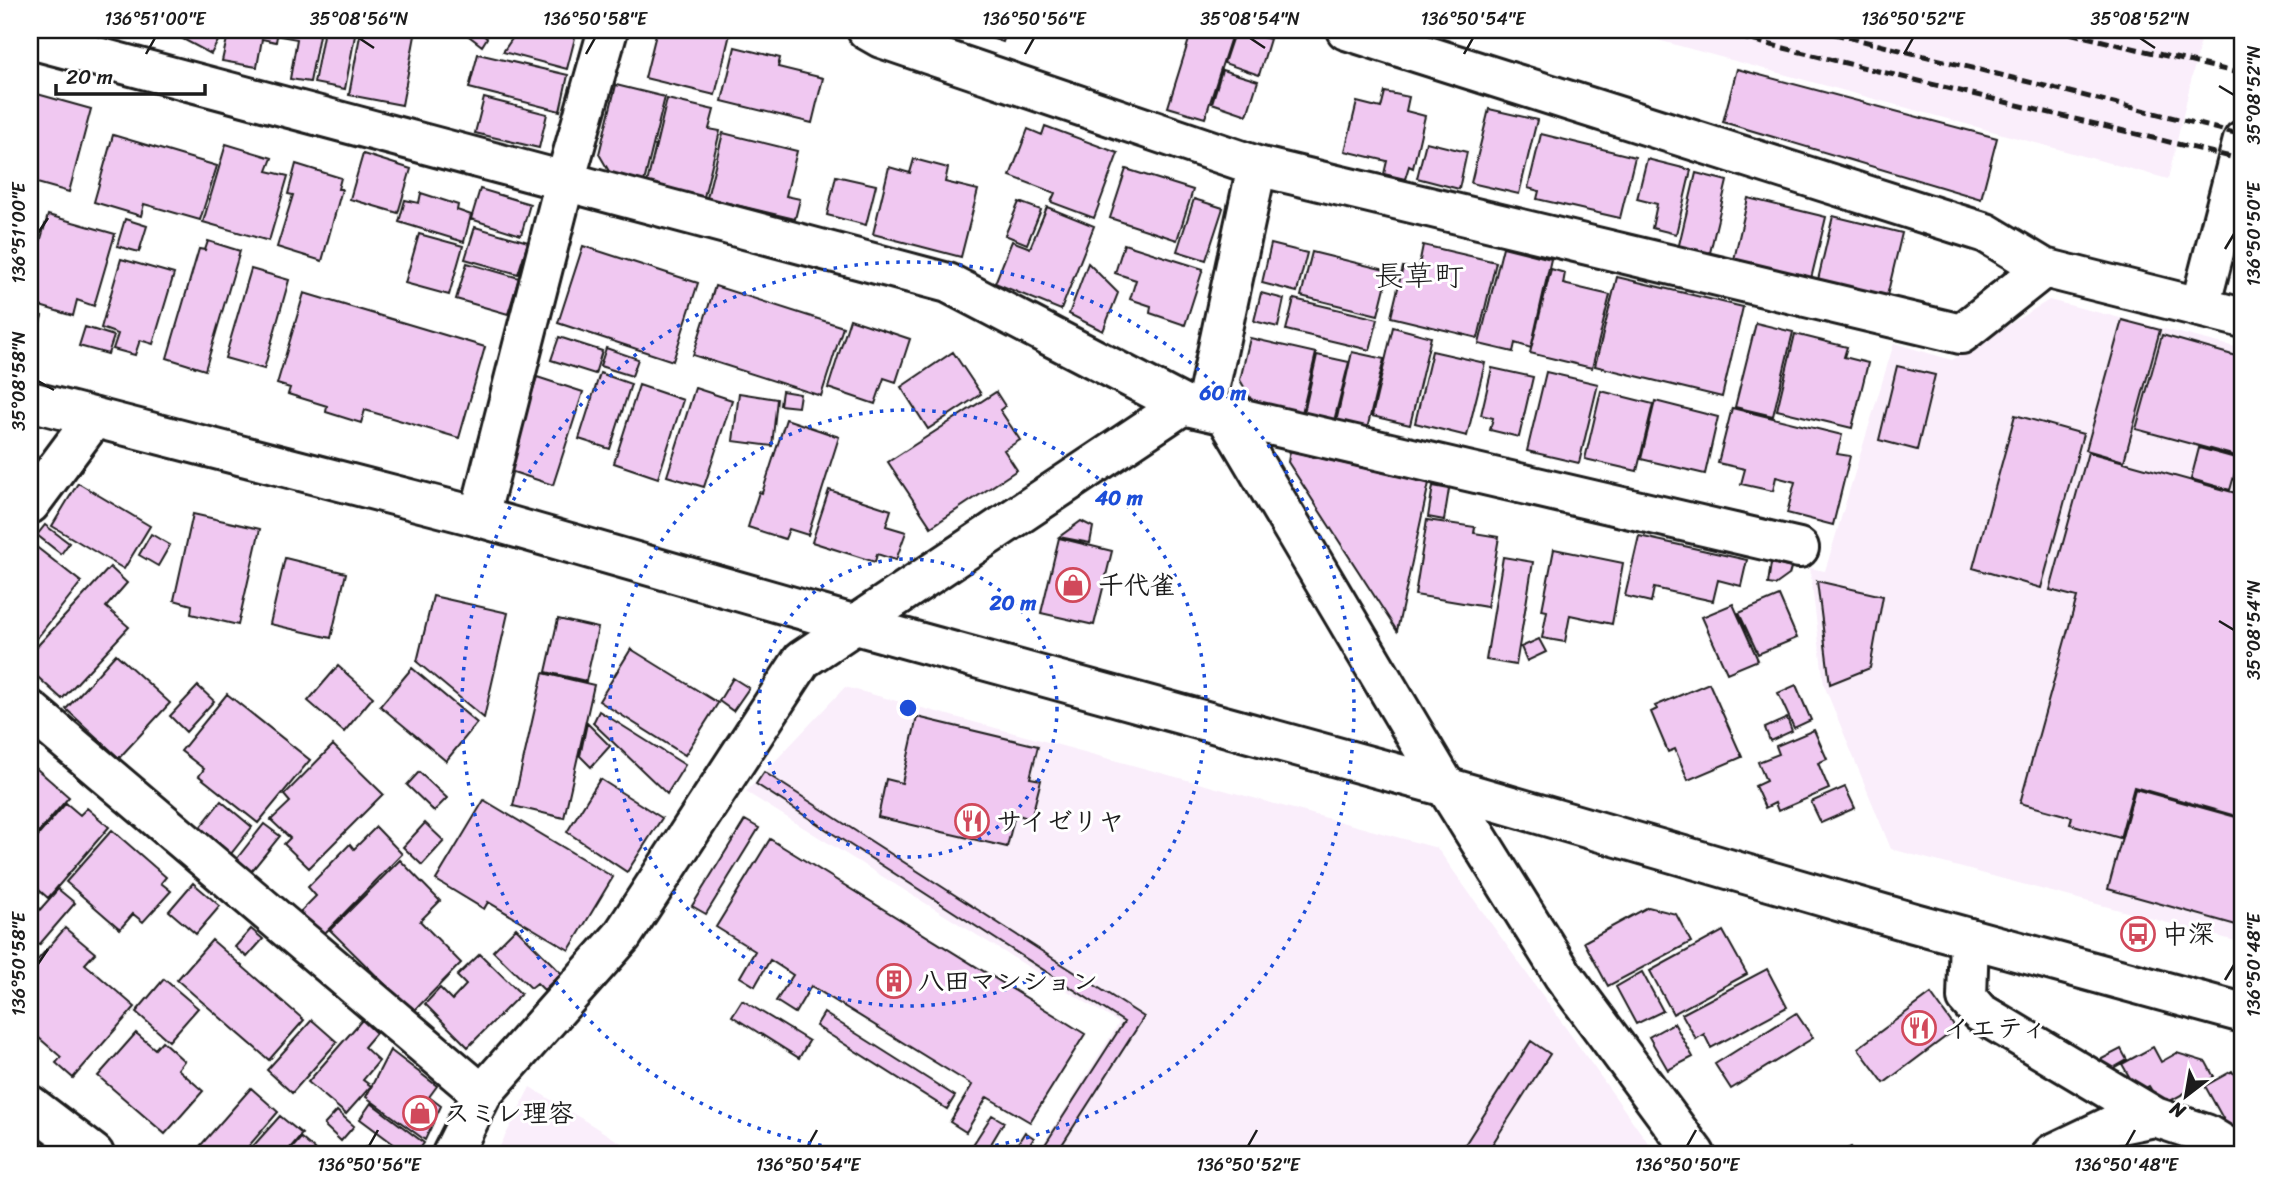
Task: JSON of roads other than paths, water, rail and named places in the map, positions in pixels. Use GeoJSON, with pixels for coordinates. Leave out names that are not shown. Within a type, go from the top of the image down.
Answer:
{"type":"FeatureCollection","features":[{"type":"Feature","properties":{"kind":"street"},"geometry":{"type":"LineString","coordinates":[[479,517],[565,181],[608,30]]}},
{"type":"Feature","properties":{"kind":"street"},"geometry":{"type":"LineString","coordinates":[[867,30],[881,38],[1256,166],[1961,334],[2044,268]]}},
{"type":"Feature","properties":{"kind":"street"},"geometry":{"type":"LineString","coordinates":[[1346,30],[1986,233],[2044,268],[2243,318]]}},
{"type":"Feature","properties":{"kind":"street"},"geometry":{"type":"LineString","coordinates":[[30,39],[948,283],[1205,409],[1799,548]]}},
{"type":"Feature","properties":{"kind":"street"},"geometry":{"type":"LineString","coordinates":[[2200,307],[2243,140]]}},
{"type":"Feature","properties":{"kind":"street"},"geometry":{"type":"LineString","coordinates":[[1256,166],[1205,409],[1563,975],[1695,1154]]}},
{"type":"Feature","properties":{"kind":"street"},"geometry":{"type":"LineString","coordinates":[[30,401],[479,517],[2243,1013]]}},
{"type":"Feature","properties":{"kind":"street"},"geometry":{"type":"LineString","coordinates":[[452,1154],[482,1094],[622,936],[802,660],[1205,409]]}},
{"type":"Feature","properties":{"kind":"street"},"geometry":{"type":"LineString","coordinates":[[30,503],[94,418]]}},
{"type":"Feature","properties":{"kind":"street"},"geometry":{"type":"LineString","coordinates":[[30,710],[482,1094]]}},
{"type":"Feature","properties":{"kind":"street"},"geometry":{"type":"LineString","coordinates":[[1969,938],[1967,998],[1979,1012],[2155,1117],[2206,1134],[2239,1154]]}},
{"type":"Feature","properties":{"kind":"street"},"geometry":{"type":"LineString","coordinates":[[30,1105],[94,1154]]}},
{"type":"Feature","properties":{"kind":"street"},"geometry":{"type":"LineString","coordinates":[[2052,1154],[2110,1126],[2155,1117]]}},
{"type":"Feature","properties":{"kind":"railway"},"geometry":{"type":"LineString","coordinates":[[1710,30],[2243,160]]}},
{"type":"Feature","properties":{"kind":"railway"},"geometry":{"type":"LineString","coordinates":[[1819,30],[2243,135]]}},
{"type":"Feature","properties":{"kind":"railway"},"geometry":{"type":"LineString","coordinates":[[2056,30],[2243,74]]}},
{"type":"Feature","properties":{"kind":"railway"},"geometry":{"type":"LineString","coordinates":[[2222,30],[2243,36]]}},
{"type":"Feature","properties":{"kind":"place","name":"千代雀"},"geometry":{"type":"Point","coordinates":[1073,585]}},
{"type":"Feature","properties":{"kind":"place","name":"サイゼリヤ"},"geometry":{"type":"Point","coordinates":[972,821]}},
{"type":"Feature","properties":{"kind":"place","name":"中深"},"geometry":{"type":"Point","coordinates":[2138,934]}},
{"type":"Feature","properties":{"kind":"place","name":"八田マンション"},"geometry":{"type":"Point","coordinates":[894,981]}},
{"type":"Feature","properties":{"kind":"place","name":"イエティ"},"geometry":{"type":"Point","coordinates":[1919,1028]}},
{"type":"Feature","properties":{"kind":"place","name":"スミレ理容"},"geometry":{"type":"Point","coordinates":[420,1113]}},
{"type":"Feature","properties":{"kind":"district","name":"長草町"},"geometry":{"type":"Point","coordinates":[1419,276]}}]}
